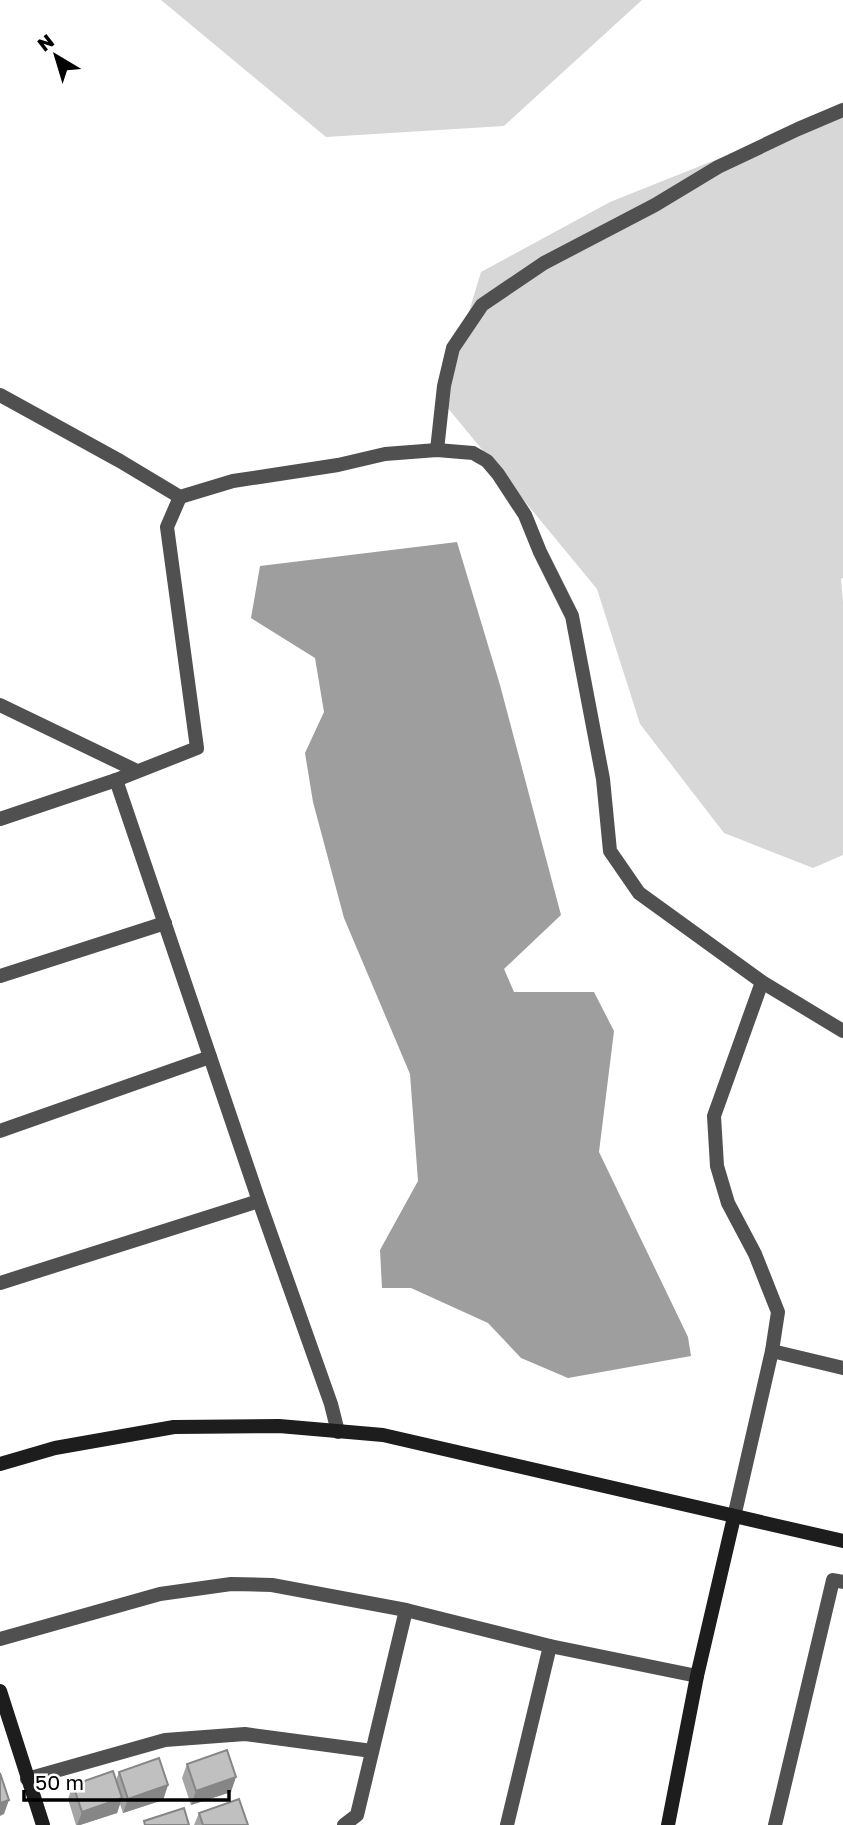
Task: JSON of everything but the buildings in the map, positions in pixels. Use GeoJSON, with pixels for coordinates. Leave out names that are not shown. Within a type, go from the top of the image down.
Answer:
{"type":"FeatureCollection","features":[{"type":"Feature","properties":{"kind":"street"},"geometry":{"type":"LineString","coordinates":[[437,450],[444,386],[453,348],[482,305],[544,263],[655,205],[718,167],[843,110]]}},
{"type":"Feature","properties":{"kind":"street"},"geometry":{"type":"LineString","coordinates":[[0,395],[180,497],[233,481],[338,465],[385,454],[437,450],[472,453],[487,461],[525,515],[540,552],[572,615],[603,779],[610,851],[639,893],[762,982],[843,1031]]}},
{"type":"Feature","properties":{"kind":"street"},"geometry":{"type":"LineString","coordinates":[[0,819],[116,780],[197,748],[167,527],[180,497]]}},
{"type":"Feature","properties":{"kind":"street"},"geometry":{"type":"LineString","coordinates":[[0,705],[137,771]]}},
{"type":"Feature","properties":{"kind":"street"},"geometry":{"type":"LineString","coordinates":[[116,780],[331,1404],[338,1432]]}},
{"type":"Feature","properties":{"kind":"street"},"geometry":{"type":"LineString","coordinates":[[0,976],[165,923]]}},
{"type":"Feature","properties":{"kind":"street"},"geometry":{"type":"LineString","coordinates":[[668,1825],[698,1676],[772,1351],[778,1312],[755,1254],[728,1203],[717,1166],[714,1116],[762,982]]}},
{"type":"Feature","properties":{"kind":"street"},"geometry":{"type":"LineString","coordinates":[[0,1131],[210,1057]]}},
{"type":"Feature","properties":{"kind":"street"},"geometry":{"type":"LineString","coordinates":[[0,1283],[259,1201]]}},
{"type":"Feature","properties":{"kind":"street"},"geometry":{"type":"LineString","coordinates":[[772,1351],[843,1368]]}},
{"type":"Feature","properties":{"kind":"street"},"geometry":{"type":"LineString","coordinates":[[0,1464],[55,1448],[174,1427],[279,1426],[383,1435],[843,1541]]}},
{"type":"Feature","properties":{"kind":"street"},"geometry":{"type":"LineString","coordinates":[[775,1825],[833,1580],[843,1582]]}},
{"type":"Feature","properties":{"kind":"street"},"geometry":{"type":"LineString","coordinates":[[0,1639],[160,1594],[231,1584],[272,1585],[406,1610],[550,1646],[698,1676]]}},
{"type":"Feature","properties":{"kind":"street"},"geometry":{"type":"LineString","coordinates":[[344,1825],[357,1815],[406,1610]]}},
{"type":"Feature","properties":{"kind":"street"},"geometry":{"type":"LineString","coordinates":[[508,1825],[550,1646]]}},
{"type":"Feature","properties":{"kind":"street"},"geometry":{"type":"LineString","coordinates":[[0,1690],[43,1825]]}},
{"type":"Feature","properties":{"kind":"street"},"geometry":{"type":"LineString","coordinates":[[27,1779],[165,1740],[245,1734],[372,1751]]}},
{"type":"Feature","properties":{"kind":"shaded area"},"geometry":{"type":"Polygon","coordinates":[[[161,0],[642,0],[504,126],[326,137],[161,0]]]}},
{"type":"Feature","properties":{"kind":"shaded area"},"geometry":{"type":"Polygon","coordinates":[[[843,102],[843,855],[813,868],[724,833],[640,724],[597,589],[442,401],[481,272],[610,202],[780,134],[843,102]]]}},
{"type":"Feature","properties":{"kind":"shaded area"},"geometry":{"type":"Polygon","coordinates":[[[457,542],[500,685],[561,915],[504,969],[514,992],[594,992],[614,1031],[599,1152],[688,1337],[691,1356],[568,1378],[521,1358],[488,1323],[411,1288],[382,1288],[380,1250],[418,1181],[410,1074],[344,918],[313,802],[305,753],[324,712],[315,658],[251,618],[260,566],[457,542]]]}}]}
